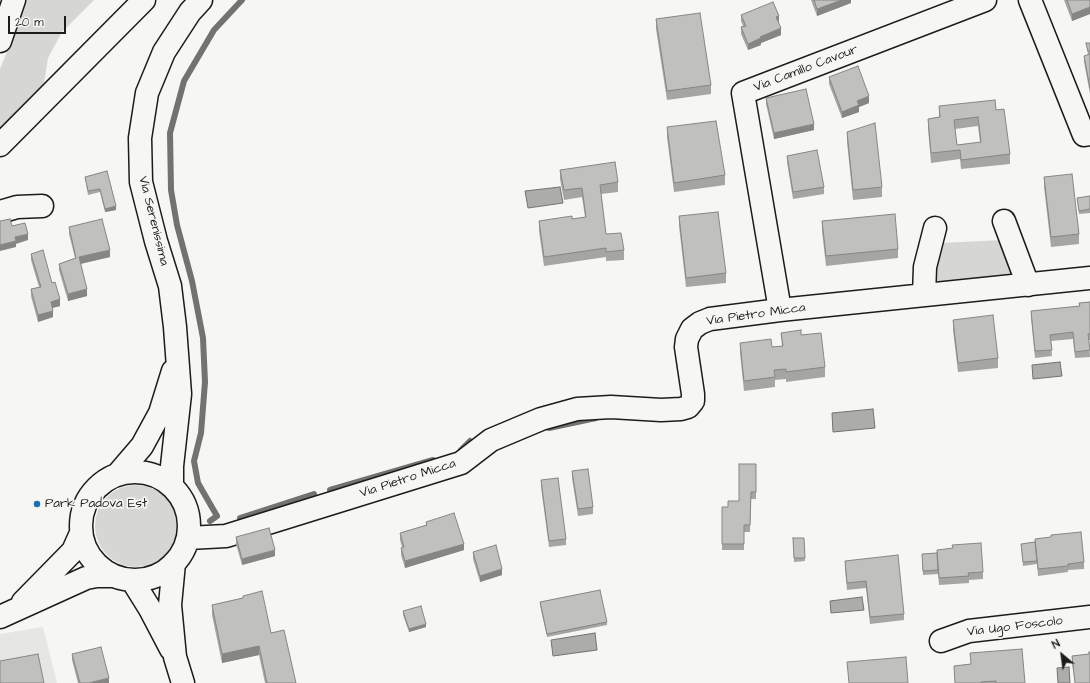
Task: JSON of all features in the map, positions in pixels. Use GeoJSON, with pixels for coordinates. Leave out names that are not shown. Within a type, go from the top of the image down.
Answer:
{"type":"FeatureCollection","features":[{"type":"Feature","properties":{"kind":"main road"},"geometry":{"type":"LineString","coordinates":[[0,41],[14,0]]}},
{"type":"Feature","properties":{"kind":"main road"},"geometry":{"type":"LineString","coordinates":[[0,145],[144,0]]}},
{"type":"Feature","properties":{"kind":"main road","name":"Via Serenissima"},"geometry":{"type":"LineString","coordinates":[[172,486],[172,466],[180,394],[176,334],[170,286],[156,241],[141,182],[140,138],[147,93],[164,52],[190,12],[201,0]]}},
{"type":"Feature","properties":{"kind":"main road","name":"Via Camillo Cavour"},"geometry":{"type":"LineString","coordinates":[[780,310],[743,93],[985,0]]}},
{"type":"Feature","properties":{"kind":"main road"},"geometry":{"type":"LineString","coordinates":[[1030,0],[1084,135],[1090,134]]}},
{"type":"Feature","properties":{"kind":"main road"},"geometry":{"type":"LineString","coordinates":[[0,212],[17,207],[42,206]]}},
{"type":"Feature","properties":{"kind":"main road"},"geometry":{"type":"LineString","coordinates":[[1004,221],[1028,285]]}},
{"type":"Feature","properties":{"kind":"main road"},"geometry":{"type":"LineString","coordinates":[[924,295],[925,267],[935,228]]}},
{"type":"Feature","properties":{"kind":"main road","name":"Via Pietro Micca"},"geometry":{"type":"LineString","coordinates":[[188,538],[226,536],[461,463],[491,440],[541,419],[577,409],[611,407],[661,410],[681,409],[688,407],[693,400],[693,394],[686,347],[687,339],[692,329],[700,323],[710,319],[780,310],[1090,278]]}},
{"type":"Feature","properties":{"kind":"main road","name":"Via Serenissima"},"geometry":{"type":"LineString","coordinates":[[118,474],[142,446],[160,413],[177,361]]}},
{"type":"Feature","properties":{"kind":"main road","name":"Via Serenissima"},"geometry":{"type":"LineString","coordinates":[[122,578],[148,579],[162,573],[174,563],[188,538],[189,519],[184,500],[172,486],[160,477],[146,472],[132,471],[118,474],[101,483],[89,497],[82,514],[81,533],[86,550],[98,566],[122,578],[150,609],[175,657],[183,683]]}},
{"type":"Feature","properties":{"kind":"main road"},"geometry":{"type":"LineString","coordinates":[[7,614],[73,551],[81,533]]}},
{"type":"Feature","properties":{"kind":"main road","name":"Via Serenissima"},"geometry":{"type":"LineString","coordinates":[[174,563],[170,605],[175,657]]}},
{"type":"Feature","properties":{"kind":"main road"},"geometry":{"type":"LineString","coordinates":[[7,614],[86,578],[97,576],[122,578]]}},
{"type":"Feature","properties":{"kind":"main road","name":"Via Ugo Foscolo"},"geometry":{"type":"LineString","coordinates":[[941,641],[969,630],[1090,617]]}},
{"type":"Feature","properties":{"kind":"shaded area"},"geometry":{"type":"Polygon","coordinates":[[[26,0],[94,0],[62,32],[48,58],[44,83],[0,128],[0,69],[19,22],[26,0]]]}},
{"type":"Feature","properties":{"kind":"shaded area"},"geometry":{"type":"Polygon","coordinates":[[[560,187],[563,203],[528,208],[525,191],[560,187]]]}},
{"type":"Feature","properties":{"kind":"shaded area"},"geometry":{"type":"Polygon","coordinates":[[[1002,240],[1017,274],[932,284],[940,243],[1002,240]]]}},
{"type":"Feature","properties":{"kind":"shaded area"},"geometry":{"type":"Polygon","coordinates":[[[1060,362],[1062,376],[1033,379],[1032,365],[1060,362]]]}},
{"type":"Feature","properties":{"kind":"shaded area"},"geometry":{"type":"Polygon","coordinates":[[[873,409],[875,428],[833,432],[832,413],[873,409]]]}},
{"type":"Feature","properties":{"kind":"shaded area"},"geometry":{"type":"Polygon","coordinates":[[[136,485],[152,488],[165,497],[174,510],[177,526],[174,542],[165,555],[152,564],[136,567],[120,564],[107,555],[98,542],[95,526],[98,510],[107,497],[120,488],[136,485]]]}},
{"type":"Feature","properties":{"kind":"shaded area"},"geometry":{"type":"Polygon","coordinates":[[[862,597],[864,610],[831,613],[830,601],[862,597]]]}},
{"type":"Feature","properties":{"kind":"shaded area"},"geometry":{"type":"Polygon","coordinates":[[[43,627],[57,683],[0,683],[0,634],[43,627]]]}},
{"type":"Feature","properties":{"kind":"shaded area"},"geometry":{"type":"Polygon","coordinates":[[[595,633],[597,650],[553,656],[551,640],[595,633]]]}},
{"type":"Feature","properties":{"kind":"shaded area"},"geometry":{"type":"Polygon","coordinates":[[[1069,667],[1070,683],[1058,683],[1057,668],[1069,667]]]}},
{"type":"Feature","properties":{"kind":"building"},"geometry":{"type":"Polygon","coordinates":[[[814,0],[842,0],[817,9],[814,0]]]}},
{"type":"Feature","properties":{"kind":"building"},"geometry":{"type":"Polygon","coordinates":[[[1067,0],[1090,0],[1090,7],[1072,14],[1067,0]]]}},
{"type":"Feature","properties":{"kind":"building"},"geometry":{"type":"Polygon","coordinates":[[[773,2],[779,16],[776,17],[781,28],[748,44],[741,27],[746,26],[741,15],[773,2]]]}},
{"type":"Feature","properties":{"kind":"building"},"geometry":{"type":"Polygon","coordinates":[[[700,13],[711,85],[667,91],[656,19],[700,13]]]}},
{"type":"Feature","properties":{"kind":"building"},"geometry":{"type":"Polygon","coordinates":[[[1086,43],[1090,43],[1090,51],[1088,51],[1086,43]]]}},
{"type":"Feature","properties":{"kind":"building"},"geometry":{"type":"Polygon","coordinates":[[[1090,54],[1090,88],[1084,56],[1090,54]]]}},
{"type":"Feature","properties":{"kind":"building"},"geometry":{"type":"Polygon","coordinates":[[[858,66],[869,96],[857,101],[859,105],[842,112],[829,77],[858,66]]]}},
{"type":"Feature","properties":{"kind":"building"},"geometry":{"type":"Polygon","coordinates":[[[806,89],[814,124],[774,133],[766,98],[806,89]]]}},
{"type":"Feature","properties":{"kind":"building"},"geometry":{"type":"Polygon","coordinates":[[[995,100],[996,110],[1004,109],[1010,154],[961,160],[960,150],[931,153],[928,119],[940,117],[939,106],[995,100]],[[978,117],[954,120],[957,145],[981,142],[978,117]]]}},
{"type":"Feature","properties":{"kind":"building"},"geometry":{"type":"Polygon","coordinates":[[[716,121],[725,175],[674,183],[667,127],[716,121]]]}},
{"type":"Feature","properties":{"kind":"building"},"geometry":{"type":"Polygon","coordinates":[[[875,123],[882,187],[853,190],[847,132],[875,123]]]}},
{"type":"Feature","properties":{"kind":"building"},"geometry":{"type":"Polygon","coordinates":[[[817,150],[824,187],[793,192],[787,156],[817,150]]]}},
{"type":"Feature","properties":{"kind":"building"},"geometry":{"type":"Polygon","coordinates":[[[615,162],[618,182],[600,185],[606,234],[621,233],[624,250],[606,252],[606,248],[544,257],[539,221],[572,216],[572,219],[586,217],[582,188],[564,190],[560,170],[615,162]]]}},
{"type":"Feature","properties":{"kind":"building"},"geometry":{"type":"Polygon","coordinates":[[[107,171],[116,206],[105,209],[100,189],[88,191],[85,177],[107,171]]]}},
{"type":"Feature","properties":{"kind":"building"},"geometry":{"type":"Polygon","coordinates":[[[1072,174],[1079,234],[1051,237],[1044,177],[1072,174]]]}},
{"type":"Feature","properties":{"kind":"building"},"geometry":{"type":"Polygon","coordinates":[[[1090,196],[1090,209],[1079,211],[1077,198],[1090,196]]]}},
{"type":"Feature","properties":{"kind":"building"},"geometry":{"type":"Polygon","coordinates":[[[718,212],[726,273],[686,278],[679,216],[718,212]]]}},
{"type":"Feature","properties":{"kind":"building"},"geometry":{"type":"Polygon","coordinates":[[[895,214],[898,249],[826,256],[822,221],[895,214]]]}},
{"type":"Feature","properties":{"kind":"building"},"geometry":{"type":"Polygon","coordinates":[[[10,219],[12,226],[25,223],[28,234],[15,237],[16,241],[0,245],[0,221],[10,219]]]}},
{"type":"Feature","properties":{"kind":"building"},"geometry":{"type":"Polygon","coordinates":[[[102,219],[110,250],[79,257],[87,289],[68,294],[59,264],[76,258],[69,227],[102,219]]]}},
{"type":"Feature","properties":{"kind":"building"},"geometry":{"type":"Polygon","coordinates":[[[43,250],[52,283],[55,282],[60,299],[51,302],[53,311],[38,315],[31,289],[41,287],[31,254],[43,250]]]}},
{"type":"Feature","properties":{"kind":"building"},"geometry":{"type":"Polygon","coordinates":[[[1090,302],[1090,334],[1088,334],[1090,350],[1075,352],[1073,332],[1050,335],[1052,350],[1035,351],[1031,311],[1080,306],[1079,303],[1090,302]]]}},
{"type":"Feature","properties":{"kind":"building"},"geometry":{"type":"Polygon","coordinates":[[[993,315],[998,358],[958,363],[953,320],[993,315]]]}},
{"type":"Feature","properties":{"kind":"building"},"geometry":{"type":"Polygon","coordinates":[[[801,330],[801,335],[821,333],[825,367],[786,372],[786,369],[774,370],[775,377],[744,381],[740,343],[771,339],[772,347],[783,346],[781,333],[801,330]]]}},
{"type":"Feature","properties":{"kind":"building"},"geometry":{"type":"Polygon","coordinates":[[[739,464],[756,464],[756,492],[751,492],[750,525],[744,525],[744,544],[722,544],[722,507],[728,507],[728,501],[739,501],[739,464]]]}},
{"type":"Feature","properties":{"kind":"building"},"geometry":{"type":"Polygon","coordinates":[[[588,469],[593,507],[578,509],[572,471],[588,469]]]}},
{"type":"Feature","properties":{"kind":"building"},"geometry":{"type":"Polygon","coordinates":[[[558,478],[566,539],[549,541],[541,480],[558,478]]]}},
{"type":"Feature","properties":{"kind":"building"},"geometry":{"type":"Polygon","coordinates":[[[454,513],[464,544],[405,561],[401,548],[404,547],[400,533],[427,525],[426,522],[454,513]]]}},
{"type":"Feature","properties":{"kind":"building"},"geometry":{"type":"Polygon","coordinates":[[[269,528],[275,550],[242,559],[236,537],[269,528]]]}},
{"type":"Feature","properties":{"kind":"building"},"geometry":{"type":"Polygon","coordinates":[[[1081,532],[1084,562],[1068,564],[1068,566],[1038,569],[1035,539],[1051,537],[1051,535],[1081,532]]]}},
{"type":"Feature","properties":{"kind":"building"},"geometry":{"type":"Polygon","coordinates":[[[793,538],[804,538],[805,558],[794,558],[793,538]]]}},
{"type":"Feature","properties":{"kind":"building"},"geometry":{"type":"Polygon","coordinates":[[[1035,542],[1037,561],[1023,562],[1021,544],[1035,542]]]}},
{"type":"Feature","properties":{"kind":"building"},"geometry":{"type":"Polygon","coordinates":[[[981,543],[983,572],[968,573],[969,576],[939,578],[937,550],[953,548],[952,545],[981,543]]]}},
{"type":"Feature","properties":{"kind":"building"},"geometry":{"type":"Polygon","coordinates":[[[496,545],[502,569],[480,576],[473,552],[496,545]]]}},
{"type":"Feature","properties":{"kind":"building"},"geometry":{"type":"Polygon","coordinates":[[[937,553],[938,570],[923,571],[922,554],[937,553]]]}},
{"type":"Feature","properties":{"kind":"building"},"geometry":{"type":"Polygon","coordinates":[[[898,555],[904,614],[870,617],[866,581],[847,583],[845,561],[898,555]]]}},
{"type":"Feature","properties":{"kind":"building"},"geometry":{"type":"Polygon","coordinates":[[[600,590],[607,622],[547,634],[540,602],[600,590]]]}},
{"type":"Feature","properties":{"kind":"building"},"geometry":{"type":"Polygon","coordinates":[[[262,591],[271,633],[284,630],[296,683],[267,683],[259,646],[222,654],[212,605],[243,598],[243,596],[262,591]]]}},
{"type":"Feature","properties":{"kind":"building"},"geometry":{"type":"Polygon","coordinates":[[[421,606],[426,624],[409,629],[403,611],[421,606]]]}},
{"type":"Feature","properties":{"kind":"building"},"geometry":{"type":"Polygon","coordinates":[[[101,647],[109,678],[89,683],[80,683],[72,654],[101,647]]]}},
{"type":"Feature","properties":{"kind":"building"},"geometry":{"type":"Polygon","coordinates":[[[1022,649],[1025,683],[996,683],[996,681],[981,683],[955,683],[954,666],[971,664],[970,653],[1022,649]]]}},
{"type":"Feature","properties":{"kind":"building"},"geometry":{"type":"Polygon","coordinates":[[[1089,652],[1090,683],[1075,683],[1072,656],[1089,654],[1089,652]]]}},
{"type":"Feature","properties":{"kind":"building"},"geometry":{"type":"Polygon","coordinates":[[[38,654],[44,683],[0,683],[0,661],[38,654]]]}},
{"type":"Feature","properties":{"kind":"building"},"geometry":{"type":"Polygon","coordinates":[[[906,657],[908,683],[849,683],[847,662],[906,657]]]}},
{"type":"Feature","properties":{"kind":"waterway"},"geometry":{"type":"LineString","coordinates":[[210,521],[217,516],[198,483],[194,461],[201,433],[205,382],[203,338],[192,281],[177,225],[171,190],[170,133],[184,81],[214,30],[242,0]]}},
{"type":"Feature","properties":{"kind":"waterway"},"geometry":{"type":"LineString","coordinates":[[549,428],[596,418]]}},
{"type":"Feature","properties":{"kind":"waterway"},"geometry":{"type":"LineString","coordinates":[[461,450],[470,441]]}},
{"type":"Feature","properties":{"kind":"waterway"},"geometry":{"type":"LineString","coordinates":[[330,490],[433,460]]}},
{"type":"Feature","properties":{"kind":"waterway"},"geometry":{"type":"LineString","coordinates":[[240,518],[314,494]]}},
{"type":"Feature","properties":{"kind":"place","name":"Park Padova Est"},"geometry":{"type":"Point","coordinates":[37,504]}}]}
